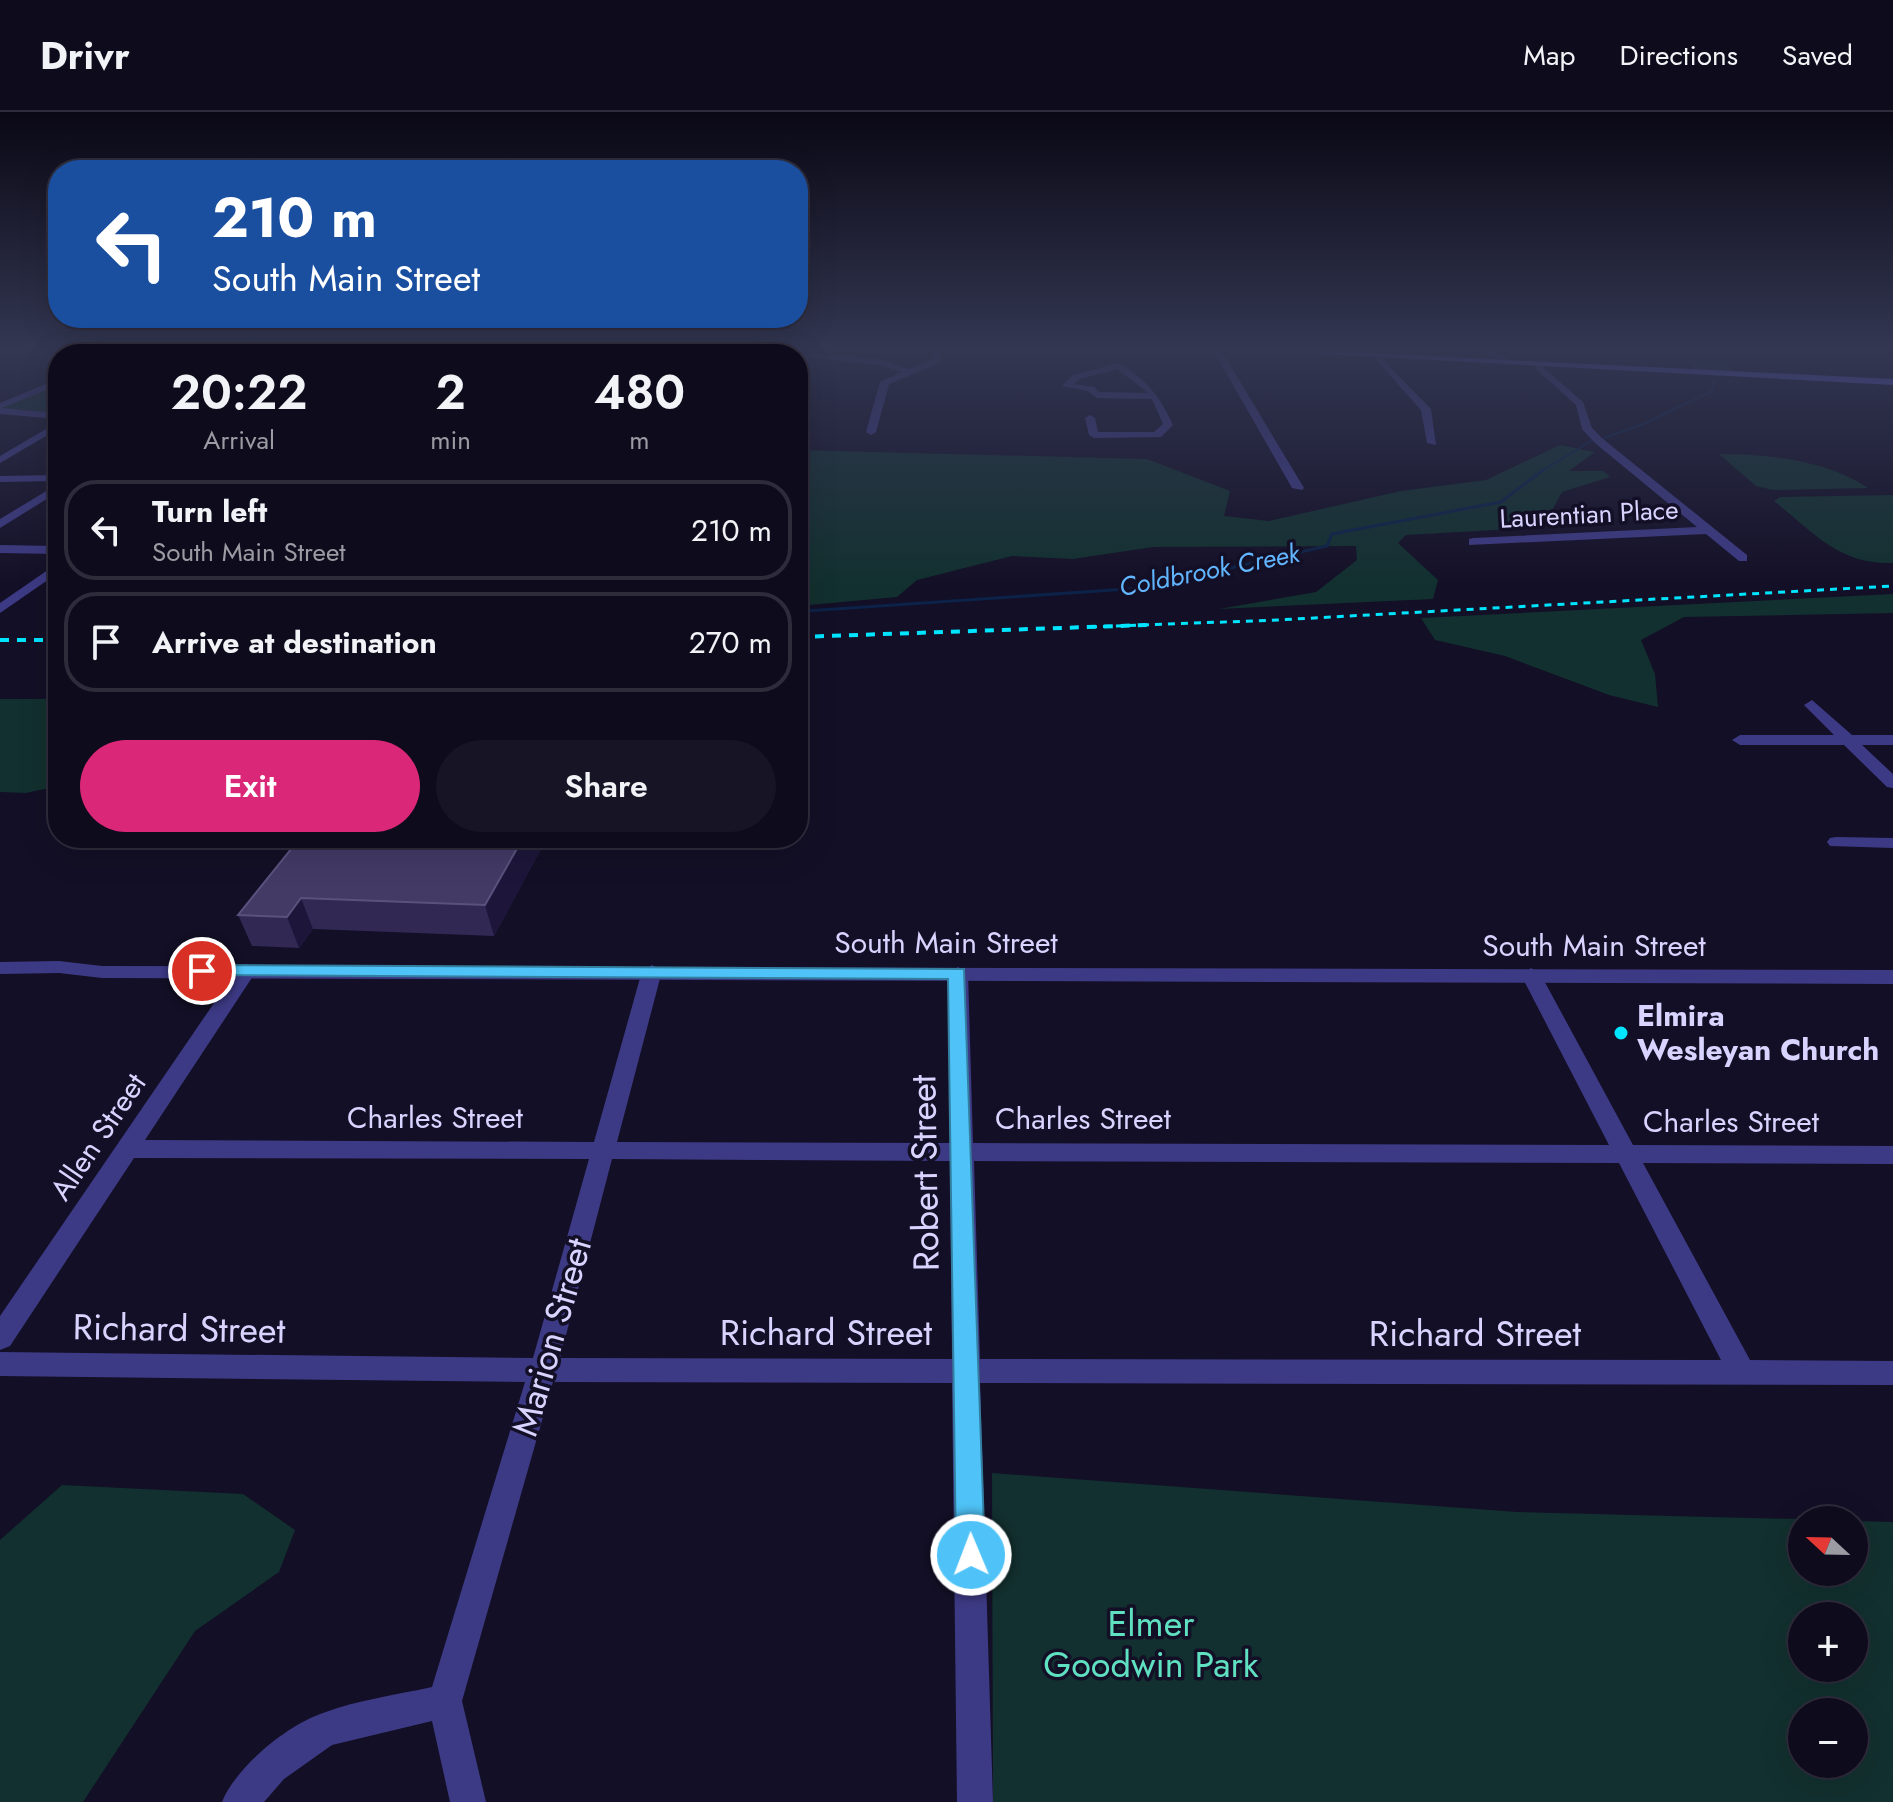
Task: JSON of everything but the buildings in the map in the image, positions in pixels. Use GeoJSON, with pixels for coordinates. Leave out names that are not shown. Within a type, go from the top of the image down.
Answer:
{"type":"FeatureCollection","features":[{"type":"Feature","properties":{"kind":"street"},"geometry":{"type":"LineString","coordinates":[[1093,429],[1094,435],[1157,435],[1164,429]]}},
{"type":"Feature","properties":{"kind":"street"},"geometry":{"type":"LineString","coordinates":[[1263,429],[1298,488]]}},
{"type":"Feature","properties":{"kind":"street"},"geometry":{"type":"LineString","coordinates":[[1430,429],[1432,443]]}},
{"type":"Feature","properties":{"kind":"street","name":"Laurentian Place"},"geometry":{"type":"LineString","coordinates":[[1587,429],[1743,558]]}},
{"type":"Feature","properties":{"kind":"street"},"geometry":{"type":"LineString","coordinates":[[0,460],[48,431]]}},
{"type":"Feature","properties":{"kind":"street"},"geometry":{"type":"LineString","coordinates":[[0,479],[48,478]]}},
{"type":"Feature","properties":{"kind":"street"},"geometry":{"type":"LineString","coordinates":[[0,524],[48,493]]}},
{"type":"Feature","properties":{"kind":"street","name":"Laurentian Place"},"geometry":{"type":"LineString","coordinates":[[1473,542],[1706,530]]}},
{"type":"Feature","properties":{"kind":"street"},"geometry":{"type":"LineString","coordinates":[[0,549],[48,550]]}},
{"type":"Feature","properties":{"kind":"street"},"geometry":{"type":"LineString","coordinates":[[0,609],[48,574]]}},
{"type":"Feature","properties":{"kind":"street"},"geometry":{"type":"LineString","coordinates":[[1812,705],[1893,783]]}},
{"type":"Feature","properties":{"kind":"street"},"geometry":{"type":"LineString","coordinates":[[1740,740],[1893,740]]}},
{"type":"Feature","properties":{"kind":"street"},"geometry":{"type":"LineString","coordinates":[[1836,842],[1893,843]]}},
{"type":"Feature","properties":{"kind":"street","name":"South Main Street"},"geometry":{"type":"LineString","coordinates":[[0,968],[59,967],[102,972],[652,971],[1893,977]]}},
{"type":"Feature","properties":{"kind":"street","name":"Allen Street"},"geometry":{"type":"LineString","coordinates":[[0,1338],[247,970]]}},
{"type":"Feature","properties":{"kind":"street","name":"Marion Street"},"geometry":{"type":"LineString","coordinates":[[468,1802],[445,1701],[543,1370],[652,971]]}},
{"type":"Feature","properties":{"kind":"street","name":"Robert Street"},"geometry":{"type":"LineString","coordinates":[[958,973],[975,1802]]}},
{"type":"Feature","properties":{"kind":"street"},"geometry":{"type":"LineString","coordinates":[[1531,975],[1741,1371]]}},
{"type":"Feature","properties":{"kind":"street","name":"Charles Street"},"geometry":{"type":"LineString","coordinates":[[128,1149],[1893,1155]]}},
{"type":"Feature","properties":{"kind":"street","name":"Richard Street"},"geometry":{"type":"LineString","coordinates":[[0,1364],[543,1370],[1893,1373]]}},
{"type":"Feature","properties":{"kind":"street"},"geometry":{"type":"LineString","coordinates":[[240,1802],[271,1766],[325,1729],[445,1701]]}},
{"type":"Feature","properties":{"kind":"green space"},"geometry":{"type":"Polygon","coordinates":[[[1560,445],[1595,452],[1569,471],[1603,471],[1610,477],[1562,492],[1550,514],[1530,528],[1406,535],[1398,543],[1438,580],[1433,599],[1219,609],[1316,592],[1357,560],[1356,546],[1153,547],[1073,559],[1012,556],[917,580],[897,597],[808,605],[808,450],[1147,459],[1230,491],[1224,516],[1269,521],[1401,491],[1486,480],[1560,445]]]}},
{"type":"Feature","properties":{"kind":"green space"},"geometry":{"type":"Polygon","coordinates":[[[1719,454],[1796,460],[1852,478],[1868,488],[1773,490],[1756,486],[1719,454]]]}},
{"type":"Feature","properties":{"kind":"green space"},"geometry":{"type":"Polygon","coordinates":[[[1893,495],[1893,563],[1857,559],[1842,552],[1815,535],[1774,501],[1780,497],[1893,495]]]}},
{"type":"Feature","properties":{"kind":"green space"},"geometry":{"type":"Polygon","coordinates":[[[1893,594],[1893,613],[1684,617],[1641,640],[1655,674],[1658,707],[1609,695],[1505,656],[1435,640],[1421,618],[1893,594]]]}},
{"type":"Feature","properties":{"kind":"green space"},"geometry":{"type":"Polygon","coordinates":[[[0,699],[48,699],[48,788],[26,793],[0,792],[0,699]]]}},
{"type":"Feature","properties":{"kind":"green space","name":"Elmer Goodwin Park"},"geometry":{"type":"Polygon","coordinates":[[[992,1473],[1517,1512],[1788,1519],[1788,1586],[1868,1586],[1868,1521],[1893,1522],[1893,1802],[993,1802],[992,1473]]]}},
{"type":"Feature","properties":{"kind":"green space"},"geometry":{"type":"Polygon","coordinates":[[[62,1485],[243,1494],[295,1530],[279,1572],[195,1631],[83,1802],[0,1802],[0,1540],[62,1485]]]}},
{"type":"Feature","properties":{"kind":"waterway","name":"Coldbrook Creek"},"geometry":{"type":"LineString","coordinates":[[1604,438],[1630,429]]}},
{"type":"Feature","properties":{"kind":"waterway","name":"Coldbrook Creek"},"geometry":{"type":"LineString","coordinates":[[1542,471],[1591,441]]}},
{"type":"Feature","properties":{"kind":"waterway","name":"Coldbrook Creek"},"geometry":{"type":"LineString","coordinates":[[808,611],[1142,588],[1327,546],[1332,534],[1501,502],[1542,471]]}},
{"type":"Feature","properties":{"kind":"railway"},"geometry":{"type":"LineString","coordinates":[[1103,627],[1277,620],[1893,586]]}},
{"type":"Feature","properties":{"kind":"railway"},"geometry":{"type":"LineString","coordinates":[[1103,627],[1147,625]]}},
{"type":"Feature","properties":{"kind":"railway"},"geometry":{"type":"LineString","coordinates":[[1090,627],[1103,627]]}},
{"type":"Feature","properties":{"kind":"railway"},"geometry":{"type":"LineString","coordinates":[[808,637],[1103,627]]}},
{"type":"Feature","properties":{"kind":"railway"},"geometry":{"type":"LineString","coordinates":[[0,640],[48,640]]}},
{"type":"Feature","properties":{"kind":"place","name":"Elmira Wesleyan Church"},"geometry":{"type":"Point","coordinates":[1621,1033]}},
{"type":"Feature","properties":{"kind":"route"},"geometry":{"type":"LineString","coordinates":[[202,971],[958,973],[971,1555]]}}]}
